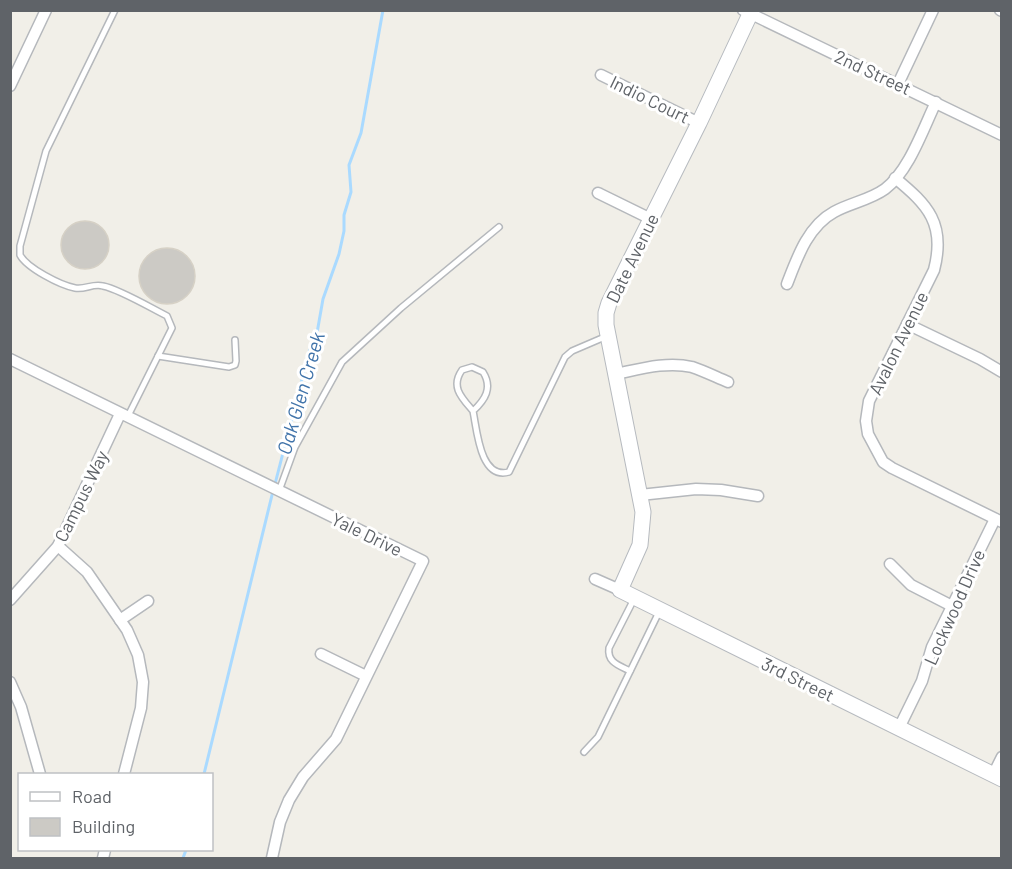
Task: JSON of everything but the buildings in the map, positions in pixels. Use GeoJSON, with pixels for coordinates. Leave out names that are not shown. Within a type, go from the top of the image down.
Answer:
{"type":"FeatureCollection","features":[{"type":"Feature","properties":{"kind":"street"},"geometry":{"type":"LineString","coordinates":[[10,86],[46,10]]}},
{"type":"Feature","properties":{"kind":"street"},"geometry":{"type":"LineString","coordinates":[[898,84],[933,10]]}},
{"type":"Feature","properties":{"kind":"street","name":"2nd Street"},"geometry":{"type":"LineString","coordinates":[[748,12],[1002,135]]}},
{"type":"Feature","properties":{"kind":"street","name":"Date Avenue"},"geometry":{"type":"LineString","coordinates":[[620,590],[640,545],[643,512],[608,336],[606,313],[699,123],[748,12]]}},
{"type":"Feature","properties":{"kind":"street","name":"Indio Court"},"geometry":{"type":"LineString","coordinates":[[601,75],[699,123]]}},
{"type":"Feature","properties":{"kind":"street"},"geometry":{"type":"LineString","coordinates":[[788,284],[805,243],[818,226],[833,213],[875,195],[895,178],[914,149],[936,102]]}},
{"type":"Feature","properties":{"kind":"street","name":"Avalon Avenue"},"geometry":{"type":"LineString","coordinates":[[895,178],[925,204],[935,224],[939,245],[934,270],[869,402],[866,421],[872,444],[883,462],[902,475],[998,520]]}},
{"type":"Feature","properties":{"kind":"street"},"geometry":{"type":"LineString","coordinates":[[598,193],[651,219]]}},
{"type":"Feature","properties":{"kind":"street"},"geometry":{"type":"LineString","coordinates":[[907,324],[1002,372]]}},
{"type":"Feature","properties":{"kind":"street","name":"Yale Drive"},"geometry":{"type":"LineString","coordinates":[[10,359],[423,561],[336,739],[303,777],[289,800],[280,822],[272,858]]}},
{"type":"Feature","properties":{"kind":"street"},"geometry":{"type":"LineString","coordinates":[[616,374],[658,365],[681,366],[699,370],[728,382]]}},
{"type":"Feature","properties":{"kind":"street","name":"Campus Way"},"geometry":{"type":"LineString","coordinates":[[10,600],[58,546],[124,416]]}},
{"type":"Feature","properties":{"kind":"street"},"geometry":{"type":"LineString","coordinates":[[640,495],[696,489],[758,496]]}},
{"type":"Feature","properties":{"kind":"street","name":"Lockwood Drive"},"geometry":{"type":"LineString","coordinates":[[899,728],[922,681],[932,647],[998,520]]}},
{"type":"Feature","properties":{"kind":"street"},"geometry":{"type":"LineString","coordinates":[[58,546],[87,572],[127,630],[138,655],[143,682],[141,708],[124,773]]}},
{"type":"Feature","properties":{"kind":"street"},"geometry":{"type":"LineString","coordinates":[[890,564],[911,585],[952,606]]}},
{"type":"Feature","properties":{"kind":"street","name":"3rd Street"},"geometry":{"type":"LineString","coordinates":[[595,579],[997,777]]}},
{"type":"Feature","properties":{"kind":"street"},"geometry":{"type":"LineString","coordinates":[[120,620],[148,601]]}},
{"type":"Feature","properties":{"kind":"street"},"geometry":{"type":"LineString","coordinates":[[321,654],[366,676]]}},
{"type":"Feature","properties":{"kind":"street"},"geometry":{"type":"LineString","coordinates":[[10,682],[21,707],[40,773]]}},
{"type":"Feature","properties":{"kind":"street"},"geometry":{"type":"LineString","coordinates":[[997,777],[1002,757]]}},
{"type":"Feature","properties":{"kind":"lane"},"geometry":{"type":"LineString","coordinates":[[115,10],[46,151],[20,246],[20,255],[29,266],[75,288],[92,285],[104,286],[167,316],[172,327],[124,416]]}},
{"type":"Feature","properties":{"kind":"lane"},"geometry":{"type":"LineString","coordinates":[[279,491],[295,447],[342,362],[401,308],[498,228]]}},
{"type":"Feature","properties":{"kind":"lane"},"geometry":{"type":"LineString","coordinates":[[473,411],[484,399],[488,385],[483,372],[472,367],[462,370],[457,386],[461,397],[473,411],[482,454],[486,462],[496,471],[505,474],[509,472],[565,357],[572,351],[608,336]]}},
{"type":"Feature","properties":{"kind":"lane"},"geometry":{"type":"LineString","coordinates":[[158,356],[235,365],[235,340]]}},
{"type":"Feature","properties":{"kind":"lane"},"geometry":{"type":"LineString","coordinates":[[630,671],[610,660],[608,656],[609,648],[634,597]]}},
{"type":"Feature","properties":{"kind":"lane"},"geometry":{"type":"LineString","coordinates":[[584,752],[598,737],[659,610]]}},
{"type":"Feature","properties":{"kind":"waterway","name":"Oak Glen Creek"},"geometry":{"type":"LineString","coordinates":[[275,484],[309,352],[317,333],[323,299],[339,254],[344,231],[344,215],[351,192],[349,165],[361,133],[383,10]]}},
{"type":"Feature","properties":{"kind":"waterway","name":"Oak Glen Creek"},"geometry":{"type":"LineString","coordinates":[[204,773],[273,491]]}},
{"type":"Feature","properties":{"kind":"waterway","name":"Oak Glen Creek"},"geometry":{"type":"LineString","coordinates":[[183,858],[186,851]]}}]}
